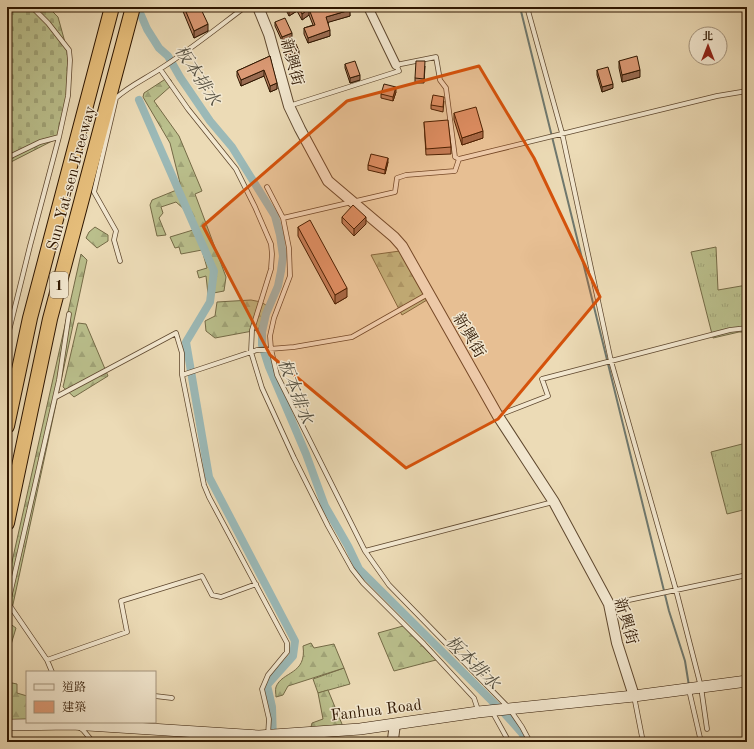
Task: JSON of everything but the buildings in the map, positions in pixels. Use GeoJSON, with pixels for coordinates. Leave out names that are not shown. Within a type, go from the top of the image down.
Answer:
{"type":"FeatureCollection","features":[{"type":"Feature","properties":{"kind":"highway","name":"Sun Yat-sen Freeway"},"geometry":{"type":"LineString","coordinates":[[7,426],[30,318],[112,7]]}},
{"type":"Feature","properties":{"kind":"highway","name":"Sun Yat-sen Freeway"},"geometry":{"type":"LineString","coordinates":[[7,523],[50,319],[133,7]]}},
{"type":"Feature","properties":{"kind":"main road","name":"Fanhua Road"},"geometry":{"type":"LineString","coordinates":[[7,725],[72,723],[259,736],[268,739],[360,729],[492,710],[634,696],[747,681]]}},
{"type":"Feature","properties":{"kind":"street","name":"新興街"},"geometry":{"type":"LineString","coordinates":[[258,7],[269,34],[289,106],[328,181],[394,237],[402,246],[498,416],[554,502],[610,604],[618,643],[634,696]]}},
{"type":"Feature","properties":{"kind":"street"},"geometry":{"type":"LineString","coordinates":[[368,7],[396,65]]}},
{"type":"Feature","properties":{"kind":"street"},"geometry":{"type":"LineString","coordinates":[[395,724],[393,739],[395,742]]}},
{"type":"Feature","properties":{"kind":"lane"},"geometry":{"type":"LineString","coordinates":[[7,339],[59,137],[68,96],[70,60],[69,50],[48,23],[32,7]]}},
{"type":"Feature","properties":{"kind":"lane"},"geometry":{"type":"LineString","coordinates":[[120,261],[114,240],[116,231],[94,192],[116,98],[124,91],[160,70],[245,7]]}},
{"type":"Feature","properties":{"kind":"lane"},"geometry":{"type":"LineString","coordinates":[[527,7],[562,133],[611,361],[676,590],[701,687],[707,729]]}},
{"type":"Feature","properties":{"kind":"lane"},"geometry":{"type":"LineString","coordinates":[[289,106],[399,71],[396,65],[436,57],[440,80],[446,88],[455,157],[459,159]]}},
{"type":"Feature","properties":{"kind":"lane"},"geometry":{"type":"LineString","coordinates":[[160,70],[188,109],[236,169],[271,244],[271,269],[252,330],[251,352],[262,388],[294,458],[328,526],[352,569],[363,583],[424,644],[474,698],[478,712]]}},
{"type":"Feature","properties":{"kind":"lane"},"geometry":{"type":"LineString","coordinates":[[459,159],[717,96],[747,91]]}},
{"type":"Feature","properties":{"kind":"lane"},"geometry":{"type":"LineString","coordinates":[[7,158],[40,142],[59,137]]}},
{"type":"Feature","properties":{"kind":"lane"},"geometry":{"type":"LineString","coordinates":[[283,218],[395,192],[397,178],[406,175],[455,171],[459,159]]}},
{"type":"Feature","properties":{"kind":"lane"},"geometry":{"type":"LineString","coordinates":[[267,187],[283,218],[289,248],[290,276],[274,318],[270,336],[271,349],[277,375],[365,551],[389,585],[509,708],[530,742]]}},
{"type":"Feature","properties":{"kind":"lane"},"geometry":{"type":"LineString","coordinates":[[182,375],[258,350],[294,347],[352,337],[429,294]]}},
{"type":"Feature","properties":{"kind":"lane"},"geometry":{"type":"LineString","coordinates":[[52,671],[47,660],[8,603],[56,397],[70,314]]}},
{"type":"Feature","properties":{"kind":"lane"},"geometry":{"type":"LineString","coordinates":[[498,416],[548,396],[542,379],[730,330],[747,328]]}},
{"type":"Feature","properties":{"kind":"lane"},"geometry":{"type":"LineString","coordinates":[[56,397],[176,333],[182,353],[182,375],[204,485],[287,642],[287,652],[268,675],[262,688],[269,718],[268,739]]}},
{"type":"Feature","properties":{"kind":"lane"},"geometry":{"type":"LineString","coordinates":[[365,551],[554,502]]}},
{"type":"Feature","properties":{"kind":"lane"},"geometry":{"type":"LineString","coordinates":[[610,604],[747,575]]}},
{"type":"Feature","properties":{"kind":"lane"},"geometry":{"type":"LineString","coordinates":[[47,660],[127,632],[121,601],[202,576],[212,595],[221,596],[256,584]]}},
{"type":"Feature","properties":{"kind":"lane"},"geometry":{"type":"LineString","coordinates":[[689,688],[701,742]]}},
{"type":"Feature","properties":{"kind":"lane"},"geometry":{"type":"LineString","coordinates":[[156,696],[172,698]]}},
{"type":"Feature","properties":{"kind":"lane"},"geometry":{"type":"LineString","coordinates":[[634,696],[643,742]]}},
{"type":"Feature","properties":{"kind":"lane"},"geometry":{"type":"LineString","coordinates":[[492,710],[509,742]]}},
{"type":"Feature","properties":{"kind":"lane"},"geometry":{"type":"LineString","coordinates":[[72,723],[83,730],[93,742]]}},
{"type":"Feature","properties":{"kind":"highlighted area"},"geometry":{"type":"Polygon","coordinates":[[[479,66],[534,158],[600,297],[498,419],[406,468],[270,355],[203,226],[347,101],[479,66]]]}},
{"type":"Feature","properties":{"kind":"green space"},"geometry":{"type":"Polygon","coordinates":[[[7,7],[48,7],[58,17],[68,51],[70,84],[62,131],[56,139],[7,164],[7,7]]]}},
{"type":"Feature","properties":{"kind":"green space"},"geometry":{"type":"Polygon","coordinates":[[[167,78],[171,80],[172,85],[154,101],[179,136],[202,191],[195,194],[226,277],[224,291],[208,294],[206,276],[199,278],[197,271],[207,268],[202,250],[181,254],[179,247],[175,248],[170,237],[193,230],[185,210],[176,202],[161,207],[163,213],[159,218],[166,235],[157,236],[150,205],[152,200],[179,189],[180,183],[170,143],[143,97],[144,93],[167,78]]]}},
{"type":"Feature","properties":{"kind":"green space"},"geometry":{"type":"Polygon","coordinates":[[[95,227],[108,235],[108,241],[97,248],[86,238],[89,232],[95,227]]]}},
{"type":"Feature","properties":{"kind":"green space"},"geometry":{"type":"Polygon","coordinates":[[[716,247],[718,290],[747,285],[747,332],[739,332],[713,338],[691,252],[716,247]]]}},
{"type":"Feature","properties":{"kind":"green space"},"geometry":{"type":"Polygon","coordinates":[[[407,250],[432,297],[402,315],[371,255],[407,250]]]}},
{"type":"Feature","properties":{"kind":"green space"},"geometry":{"type":"Polygon","coordinates":[[[81,254],[87,260],[9,623],[16,628],[7,658],[7,584],[81,254]]]}},
{"type":"Feature","properties":{"kind":"green space"},"geometry":{"type":"Polygon","coordinates":[[[251,300],[261,302],[269,307],[258,330],[215,338],[206,331],[205,321],[215,316],[217,302],[251,300]]]}},
{"type":"Feature","properties":{"kind":"green space"},"geometry":{"type":"Polygon","coordinates":[[[78,323],[86,324],[108,376],[74,397],[63,387],[78,323]]]}},
{"type":"Feature","properties":{"kind":"green space"},"geometry":{"type":"Polygon","coordinates":[[[746,443],[747,509],[727,514],[711,452],[746,443]]]}},
{"type":"Feature","properties":{"kind":"green space"},"geometry":{"type":"Polygon","coordinates":[[[403,626],[436,660],[394,671],[378,633],[403,626]]]}},
{"type":"Feature","properties":{"kind":"green space"},"geometry":{"type":"Polygon","coordinates":[[[311,643],[314,648],[334,644],[344,668],[288,686],[283,695],[276,697],[276,688],[279,682],[298,667],[303,655],[303,646],[311,643]]]}},
{"type":"Feature","properties":{"kind":"green space"},"geometry":{"type":"Polygon","coordinates":[[[344,668],[350,684],[318,693],[313,679],[344,668]]]}},
{"type":"Feature","properties":{"kind":"green space"},"geometry":{"type":"Polygon","coordinates":[[[7,682],[17,684],[17,693],[26,696],[26,722],[7,722],[7,682]]]}},
{"type":"Feature","properties":{"kind":"green space"},"geometry":{"type":"Polygon","coordinates":[[[328,690],[344,729],[310,731],[312,723],[323,719],[318,693],[328,690]]]}},
{"type":"Feature","properties":{"kind":"waterway"},"geometry":{"type":"LineString","coordinates":[[520,7],[669,611],[685,661],[689,686]]}},
{"type":"Feature","properties":{"kind":"waterway","name":"板本排水"},"geometry":{"type":"LineString","coordinates":[[141,15],[147,29],[159,48],[168,56],[180,77],[210,121],[232,147],[275,216],[283,256],[278,286],[266,314],[262,332],[262,345],[269,367],[306,454],[325,506],[348,546],[359,569],[505,714],[522,733],[526,742]]}},
{"type":"Feature","properties":{"kind":"waterway"},"geometry":{"type":"LineString","coordinates":[[139,100],[214,271],[210,302],[186,342],[209,477],[295,641],[293,656],[267,685],[272,707],[273,742]]}}]}
